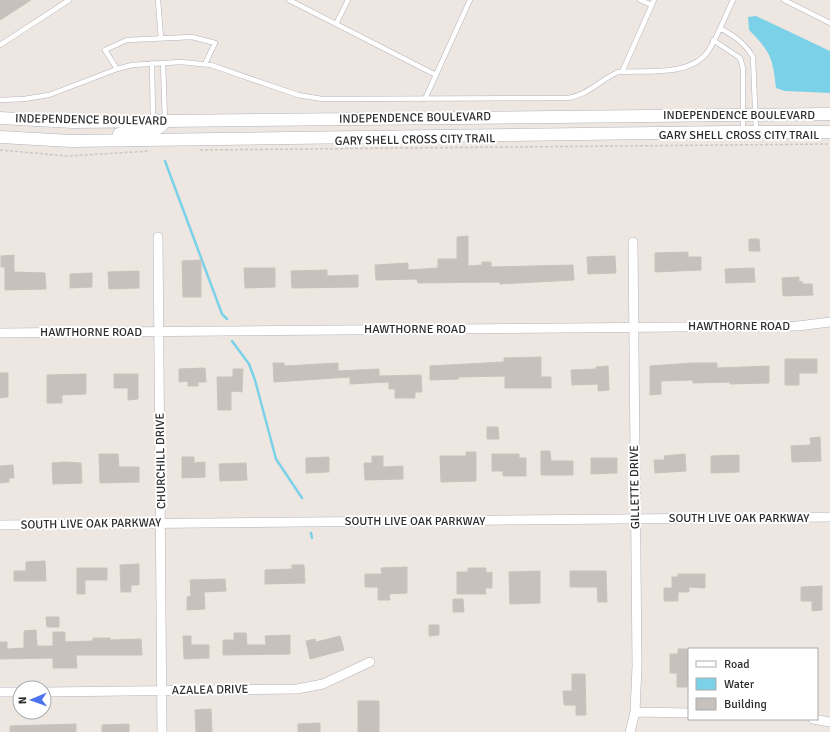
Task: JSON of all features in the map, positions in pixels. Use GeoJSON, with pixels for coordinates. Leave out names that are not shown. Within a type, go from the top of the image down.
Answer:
{"type":"FeatureCollection","features":[{"type":"Feature","properties":{"kind":"main road","name":"INDEPENDENCE BOULEVARD"},"geometry":{"type":"LineString","coordinates":[[0,118],[73,122],[830,114]]}},
{"type":"Feature","properties":{"kind":"main road"},"geometry":{"type":"LineString","coordinates":[[70,141],[154,130],[161,127],[159,121]]}},
{"type":"Feature","properties":{"kind":"main road","name":"INDEPENDENCE BOULEVARD"},"geometry":{"type":"LineString","coordinates":[[0,137],[70,141],[830,132]]}},
{"type":"Feature","properties":{"kind":"street","name":"CHURCHILL DRIVE"},"geometry":{"type":"LineString","coordinates":[[158,237],[162,523],[162,732]]}},
{"type":"Feature","properties":{"kind":"street","name":"GILLETTE DRIVE"},"geometry":{"type":"LineString","coordinates":[[630,732],[635,712],[637,673],[633,242]]}},
{"type":"Feature","properties":{"kind":"street","name":"HAWTHORNE ROAD"},"geometry":{"type":"LineString","coordinates":[[0,333],[798,326],[830,322]]}},
{"type":"Feature","properties":{"kind":"street","name":"SOUTH LIVE OAK PARKWAY"},"geometry":{"type":"LineString","coordinates":[[0,526],[162,523],[572,521],[830,517]]}},
{"type":"Feature","properties":{"kind":"street","name":"AZALEA DRIVE"},"geometry":{"type":"LineString","coordinates":[[52,692],[297,690],[323,684],[370,662]]}},
{"type":"Feature","properties":{"kind":"street"},"geometry":{"type":"LineString","coordinates":[[0,692],[12,692]]}},
{"type":"Feature","properties":{"kind":"street"},"geometry":{"type":"LineString","coordinates":[[635,712],[688,714]]}},
{"type":"Feature","properties":{"kind":"street"},"geometry":{"type":"LineString","coordinates":[[818,720],[830,722]]}},
{"type":"Feature","properties":{"kind":"lane"},"geometry":{"type":"LineString","coordinates":[[0,44],[69,0]]}},
{"type":"Feature","properties":{"kind":"lane"},"geometry":{"type":"LineString","coordinates":[[158,0],[161,38]]}},
{"type":"Feature","properties":{"kind":"lane"},"geometry":{"type":"LineString","coordinates":[[289,0],[436,75]]}},
{"type":"Feature","properties":{"kind":"lane"},"geometry":{"type":"LineString","coordinates":[[336,24],[348,0]]}},
{"type":"Feature","properties":{"kind":"lane"},"geometry":{"type":"LineString","coordinates":[[425,99],[470,0]]}},
{"type":"Feature","properties":{"kind":"lane"},"geometry":{"type":"LineString","coordinates":[[640,0],[652,5]]}},
{"type":"Feature","properties":{"kind":"lane"},"geometry":{"type":"LineString","coordinates":[[622,72],[654,0]]}},
{"type":"Feature","properties":{"kind":"lane"},"geometry":{"type":"LineString","coordinates":[[0,100],[24,99],[50,95],[117,69],[152,63],[205,64],[232,71],[298,95],[315,98],[568,98],[584,93],[609,76],[622,72],[682,69],[697,62],[709,49],[733,0]]}},
{"type":"Feature","properties":{"kind":"lane"},"geometry":{"type":"LineString","coordinates":[[784,0],[830,23]]}},
{"type":"Feature","properties":{"kind":"lane"},"geometry":{"type":"LineString","coordinates":[[720,28],[739,38],[747,46],[753,56],[756,132]]}},
{"type":"Feature","properties":{"kind":"lane"},"geometry":{"type":"LineString","coordinates":[[117,69],[105,50],[127,40],[161,38],[192,37],[215,43],[205,64]]}},
{"type":"Feature","properties":{"kind":"lane"},"geometry":{"type":"LineString","coordinates":[[713,40],[740,58],[743,68],[743,132]]}},
{"type":"Feature","properties":{"kind":"lane"},"geometry":{"type":"LineString","coordinates":[[152,63],[159,121]]}},
{"type":"Feature","properties":{"kind":"lane"},"geometry":{"type":"LineString","coordinates":[[159,121],[163,63]]}},
{"type":"Feature","properties":{"kind":"path","name":"GARY SHELL CROSS CITY TRAIL"},"geometry":{"type":"LineString","coordinates":[[200,150],[559,148],[733,143],[830,144]]}},
{"type":"Feature","properties":{"kind":"path"},"geometry":{"type":"LineString","coordinates":[[0,150],[68,156],[153,151]]}},
{"type":"Feature","properties":{"kind":"water"},"geometry":{"type":"Polygon","coordinates":[[[756,16],[830,51],[830,93],[785,91],[776,88],[772,62],[762,44],[749,30],[748,17],[756,16]]]}},
{"type":"Feature","properties":{"kind":"building"},"geometry":{"type":"Polygon","coordinates":[[[0,0],[31,0],[0,20],[0,0]]]}},
{"type":"Feature","properties":{"kind":"building"},"geometry":{"type":"Polygon","coordinates":[[[468,236],[468,266],[482,265],[482,262],[491,262],[491,267],[573,265],[574,280],[500,284],[500,282],[418,283],[417,279],[376,280],[375,265],[408,263],[408,270],[438,268],[438,259],[457,259],[457,237],[468,236]]]}},
{"type":"Feature","properties":{"kind":"building"},"geometry":{"type":"Polygon","coordinates":[[[749,239],[759,239],[760,251],[749,251],[749,239]]]}},
{"type":"Feature","properties":{"kind":"building"},"geometry":{"type":"Polygon","coordinates":[[[688,252],[688,257],[701,257],[701,270],[655,272],[655,253],[688,252]]]}},
{"type":"Feature","properties":{"kind":"building"},"geometry":{"type":"Polygon","coordinates":[[[14,255],[14,272],[45,273],[46,289],[5,290],[5,267],[1,267],[1,256],[14,255]]]}},
{"type":"Feature","properties":{"kind":"building"},"geometry":{"type":"Polygon","coordinates":[[[615,256],[616,273],[588,274],[587,257],[615,256]]]}},
{"type":"Feature","properties":{"kind":"building"},"geometry":{"type":"Polygon","coordinates":[[[201,260],[201,297],[183,297],[182,261],[201,260]]]}},
{"type":"Feature","properties":{"kind":"building"},"geometry":{"type":"Polygon","coordinates":[[[244,268],[275,268],[275,287],[245,288],[244,268]]]}},
{"type":"Feature","properties":{"kind":"building"},"geometry":{"type":"Polygon","coordinates":[[[754,268],[755,282],[726,283],[725,269],[754,268]]]}},
{"type":"Feature","properties":{"kind":"building"},"geometry":{"type":"Polygon","coordinates":[[[327,270],[327,276],[358,275],[358,287],[292,288],[291,271],[327,270]]]}},
{"type":"Feature","properties":{"kind":"building"},"geometry":{"type":"Polygon","coordinates":[[[139,271],[139,288],[109,289],[108,272],[139,271]]]}},
{"type":"Feature","properties":{"kind":"building"},"geometry":{"type":"Polygon","coordinates":[[[92,273],[92,287],[70,288],[70,274],[92,273]]]}},
{"type":"Feature","properties":{"kind":"building"},"geometry":{"type":"Polygon","coordinates":[[[799,277],[799,282],[802,281],[802,284],[812,284],[813,295],[783,296],[782,278],[799,277]]]}},
{"type":"Feature","properties":{"kind":"building"},"geometry":{"type":"Polygon","coordinates":[[[541,357],[541,377],[551,377],[551,388],[505,388],[505,376],[458,377],[459,379],[430,380],[430,366],[504,362],[504,358],[541,357]]]}},
{"type":"Feature","properties":{"kind":"building"},"geometry":{"type":"Polygon","coordinates":[[[785,359],[817,359],[817,373],[799,373],[799,385],[785,385],[785,359]]]}},
{"type":"Feature","properties":{"kind":"building"},"geometry":{"type":"Polygon","coordinates":[[[273,363],[284,363],[284,366],[338,363],[338,371],[379,369],[379,376],[421,375],[422,392],[415,392],[415,398],[395,398],[395,389],[389,389],[389,382],[350,384],[350,377],[274,382],[273,363]]]}},
{"type":"Feature","properties":{"kind":"building"},"geometry":{"type":"Polygon","coordinates":[[[717,363],[717,368],[769,366],[769,383],[730,384],[730,382],[693,383],[693,380],[661,381],[661,394],[650,395],[650,366],[717,363]]]}},
{"type":"Feature","properties":{"kind":"building"},"geometry":{"type":"Polygon","coordinates":[[[608,366],[609,390],[598,391],[598,384],[572,385],[571,370],[596,369],[596,367],[608,366]]]}},
{"type":"Feature","properties":{"kind":"building"},"geometry":{"type":"Polygon","coordinates":[[[205,368],[206,382],[198,382],[198,386],[188,386],[188,381],[179,382],[179,369],[205,368]]]}},
{"type":"Feature","properties":{"kind":"building"},"geometry":{"type":"Polygon","coordinates":[[[233,369],[243,369],[242,392],[231,391],[231,410],[218,410],[217,377],[233,377],[233,369]]]}},
{"type":"Feature","properties":{"kind":"building"},"geometry":{"type":"Polygon","coordinates":[[[0,373],[8,373],[8,397],[0,398],[0,373]]]}},
{"type":"Feature","properties":{"kind":"building"},"geometry":{"type":"Polygon","coordinates":[[[86,374],[86,394],[62,395],[62,403],[47,403],[47,375],[86,374]]]}},
{"type":"Feature","properties":{"kind":"building"},"geometry":{"type":"Polygon","coordinates":[[[114,374],[138,374],[138,399],[128,400],[128,388],[114,388],[114,374]]]}},
{"type":"Feature","properties":{"kind":"building"},"geometry":{"type":"Polygon","coordinates":[[[487,427],[498,427],[499,439],[487,439],[487,427]]]}},
{"type":"Feature","properties":{"kind":"building"},"geometry":{"type":"Polygon","coordinates":[[[820,437],[821,461],[792,462],[791,446],[811,445],[810,438],[820,437]]]}},
{"type":"Feature","properties":{"kind":"building"},"geometry":{"type":"Polygon","coordinates":[[[541,451],[550,451],[551,461],[573,461],[573,475],[541,475],[541,451]]]}},
{"type":"Feature","properties":{"kind":"building"},"geometry":{"type":"Polygon","coordinates":[[[466,452],[476,452],[476,481],[441,482],[440,456],[466,456],[466,452]]]}},
{"type":"Feature","properties":{"kind":"building"},"geometry":{"type":"Polygon","coordinates":[[[99,454],[118,454],[119,467],[139,467],[139,482],[100,483],[99,454]]]}},
{"type":"Feature","properties":{"kind":"building"},"geometry":{"type":"Polygon","coordinates":[[[492,454],[519,454],[519,458],[526,458],[526,476],[503,476],[503,471],[492,471],[492,454]]]}},
{"type":"Feature","properties":{"kind":"building"},"geometry":{"type":"Polygon","coordinates":[[[685,454],[686,471],[655,473],[654,460],[665,460],[664,456],[685,454]]]}},
{"type":"Feature","properties":{"kind":"building"},"geometry":{"type":"Polygon","coordinates":[[[739,455],[739,472],[711,473],[711,456],[739,455]]]}},
{"type":"Feature","properties":{"kind":"building"},"geometry":{"type":"Polygon","coordinates":[[[372,456],[383,456],[383,467],[403,466],[403,479],[365,480],[364,463],[372,463],[372,456]]]}},
{"type":"Feature","properties":{"kind":"building"},"geometry":{"type":"Polygon","coordinates":[[[182,457],[194,457],[194,463],[205,462],[205,477],[182,478],[182,457]]]}},
{"type":"Feature","properties":{"kind":"building"},"geometry":{"type":"Polygon","coordinates":[[[329,457],[329,472],[306,473],[306,458],[329,457]]]}},
{"type":"Feature","properties":{"kind":"building"},"geometry":{"type":"Polygon","coordinates":[[[591,458],[617,458],[617,473],[591,474],[591,458]]]}},
{"type":"Feature","properties":{"kind":"building"},"geometry":{"type":"Polygon","coordinates":[[[52,463],[81,463],[82,483],[53,484],[52,463]]]}},
{"type":"Feature","properties":{"kind":"building"},"geometry":{"type":"Polygon","coordinates":[[[246,463],[247,480],[220,481],[219,464],[246,463]]]}},
{"type":"Feature","properties":{"kind":"building"},"geometry":{"type":"Polygon","coordinates":[[[13,465],[14,478],[9,478],[9,482],[0,483],[0,466],[13,465]]]}},
{"type":"Feature","properties":{"kind":"building"},"geometry":{"type":"Polygon","coordinates":[[[45,561],[46,581],[14,581],[14,571],[26,571],[26,562],[45,561]]]}},
{"type":"Feature","properties":{"kind":"building"},"geometry":{"type":"Polygon","coordinates":[[[139,564],[139,585],[131,585],[131,592],[121,592],[120,565],[139,564]]]}},
{"type":"Feature","properties":{"kind":"building"},"geometry":{"type":"Polygon","coordinates":[[[292,565],[304,565],[305,583],[265,584],[265,570],[292,569],[292,565]]]}},
{"type":"Feature","properties":{"kind":"building"},"geometry":{"type":"Polygon","coordinates":[[[407,567],[407,593],[389,594],[390,600],[378,600],[378,587],[365,587],[365,574],[382,574],[381,568],[407,567]]]}},
{"type":"Feature","properties":{"kind":"building"},"geometry":{"type":"Polygon","coordinates":[[[77,568],[107,568],[107,580],[85,580],[85,594],[77,594],[77,568]]]}},
{"type":"Feature","properties":{"kind":"building"},"geometry":{"type":"Polygon","coordinates":[[[468,568],[486,568],[486,573],[492,572],[492,588],[485,588],[486,594],[457,594],[457,572],[468,572],[468,568]]]}},
{"type":"Feature","properties":{"kind":"building"},"geometry":{"type":"Polygon","coordinates":[[[540,571],[540,603],[510,604],[509,572],[540,571]]]}},
{"type":"Feature","properties":{"kind":"building"},"geometry":{"type":"Polygon","coordinates":[[[570,571],[606,571],[607,602],[598,602],[597,587],[570,587],[570,571]]]}},
{"type":"Feature","properties":{"kind":"building"},"geometry":{"type":"Polygon","coordinates":[[[678,574],[705,574],[705,588],[689,587],[689,592],[678,592],[678,601],[664,601],[664,588],[672,588],[672,577],[678,577],[678,574]]]}},
{"type":"Feature","properties":{"kind":"building"},"geometry":{"type":"Polygon","coordinates":[[[225,579],[226,591],[204,592],[205,609],[187,610],[187,597],[191,596],[190,580],[225,579]]]}},
{"type":"Feature","properties":{"kind":"building"},"geometry":{"type":"Polygon","coordinates":[[[822,586],[822,610],[812,611],[812,601],[801,601],[801,587],[822,586]]]}},
{"type":"Feature","properties":{"kind":"building"},"geometry":{"type":"Polygon","coordinates":[[[453,599],[463,599],[464,612],[453,612],[453,599]]]}},
{"type":"Feature","properties":{"kind":"building"},"geometry":{"type":"Polygon","coordinates":[[[46,617],[59,617],[59,627],[47,627],[46,617]]]}},
{"type":"Feature","properties":{"kind":"building"},"geometry":{"type":"Polygon","coordinates":[[[429,625],[439,625],[439,635],[429,636],[429,625]]]}},
{"type":"Feature","properties":{"kind":"building"},"geometry":{"type":"Polygon","coordinates":[[[36,630],[37,646],[53,646],[53,632],[65,632],[65,642],[93,641],[93,638],[110,638],[110,640],[141,639],[142,655],[76,655],[77,668],[53,668],[53,658],[0,659],[0,642],[7,642],[7,649],[24,648],[24,631],[36,630]]]}},
{"type":"Feature","properties":{"kind":"building"},"geometry":{"type":"Polygon","coordinates":[[[234,633],[246,633],[247,645],[266,645],[265,636],[290,635],[290,654],[223,655],[223,640],[234,640],[234,633]]]}},
{"type":"Feature","properties":{"kind":"building"},"geometry":{"type":"Polygon","coordinates":[[[183,636],[191,636],[191,645],[209,645],[209,658],[184,659],[183,636]]]}},
{"type":"Feature","properties":{"kind":"building"},"geometry":{"type":"Polygon","coordinates":[[[340,636],[344,650],[310,659],[306,641],[315,639],[316,642],[340,636]]]}},
{"type":"Feature","properties":{"kind":"building"},"geometry":{"type":"Polygon","coordinates":[[[678,649],[688,649],[687,687],[677,687],[677,673],[670,673],[670,654],[678,654],[678,649]]]}},
{"type":"Feature","properties":{"kind":"building"},"geometry":{"type":"Polygon","coordinates":[[[572,674],[585,674],[586,715],[576,715],[576,705],[564,705],[563,691],[572,691],[572,674]]]}},
{"type":"Feature","properties":{"kind":"building"},"geometry":{"type":"Polygon","coordinates":[[[358,701],[379,701],[379,732],[358,732],[358,701]]]}},
{"type":"Feature","properties":{"kind":"building"},"geometry":{"type":"Polygon","coordinates":[[[211,709],[212,732],[196,732],[195,710],[211,709]]]}},
{"type":"Feature","properties":{"kind":"building"},"geometry":{"type":"Polygon","coordinates":[[[320,723],[320,732],[298,732],[298,724],[320,723]]]}},
{"type":"Feature","properties":{"kind":"building"},"geometry":{"type":"Polygon","coordinates":[[[76,724],[76,732],[10,732],[10,726],[76,724]]]}},
{"type":"Feature","properties":{"kind":"building"},"geometry":{"type":"Polygon","coordinates":[[[129,724],[129,732],[102,732],[102,725],[129,724]]]}},
{"type":"Feature","properties":{"kind":"waterway"},"geometry":{"type":"LineString","coordinates":[[165,161],[222,314],[227,319]]}},
{"type":"Feature","properties":{"kind":"waterway"},"geometry":{"type":"LineString","coordinates":[[232,341],[249,364],[255,380],[276,459],[302,498]]}},
{"type":"Feature","properties":{"kind":"waterway"},"geometry":{"type":"LineString","coordinates":[[311,533],[312,538]]}}]}
